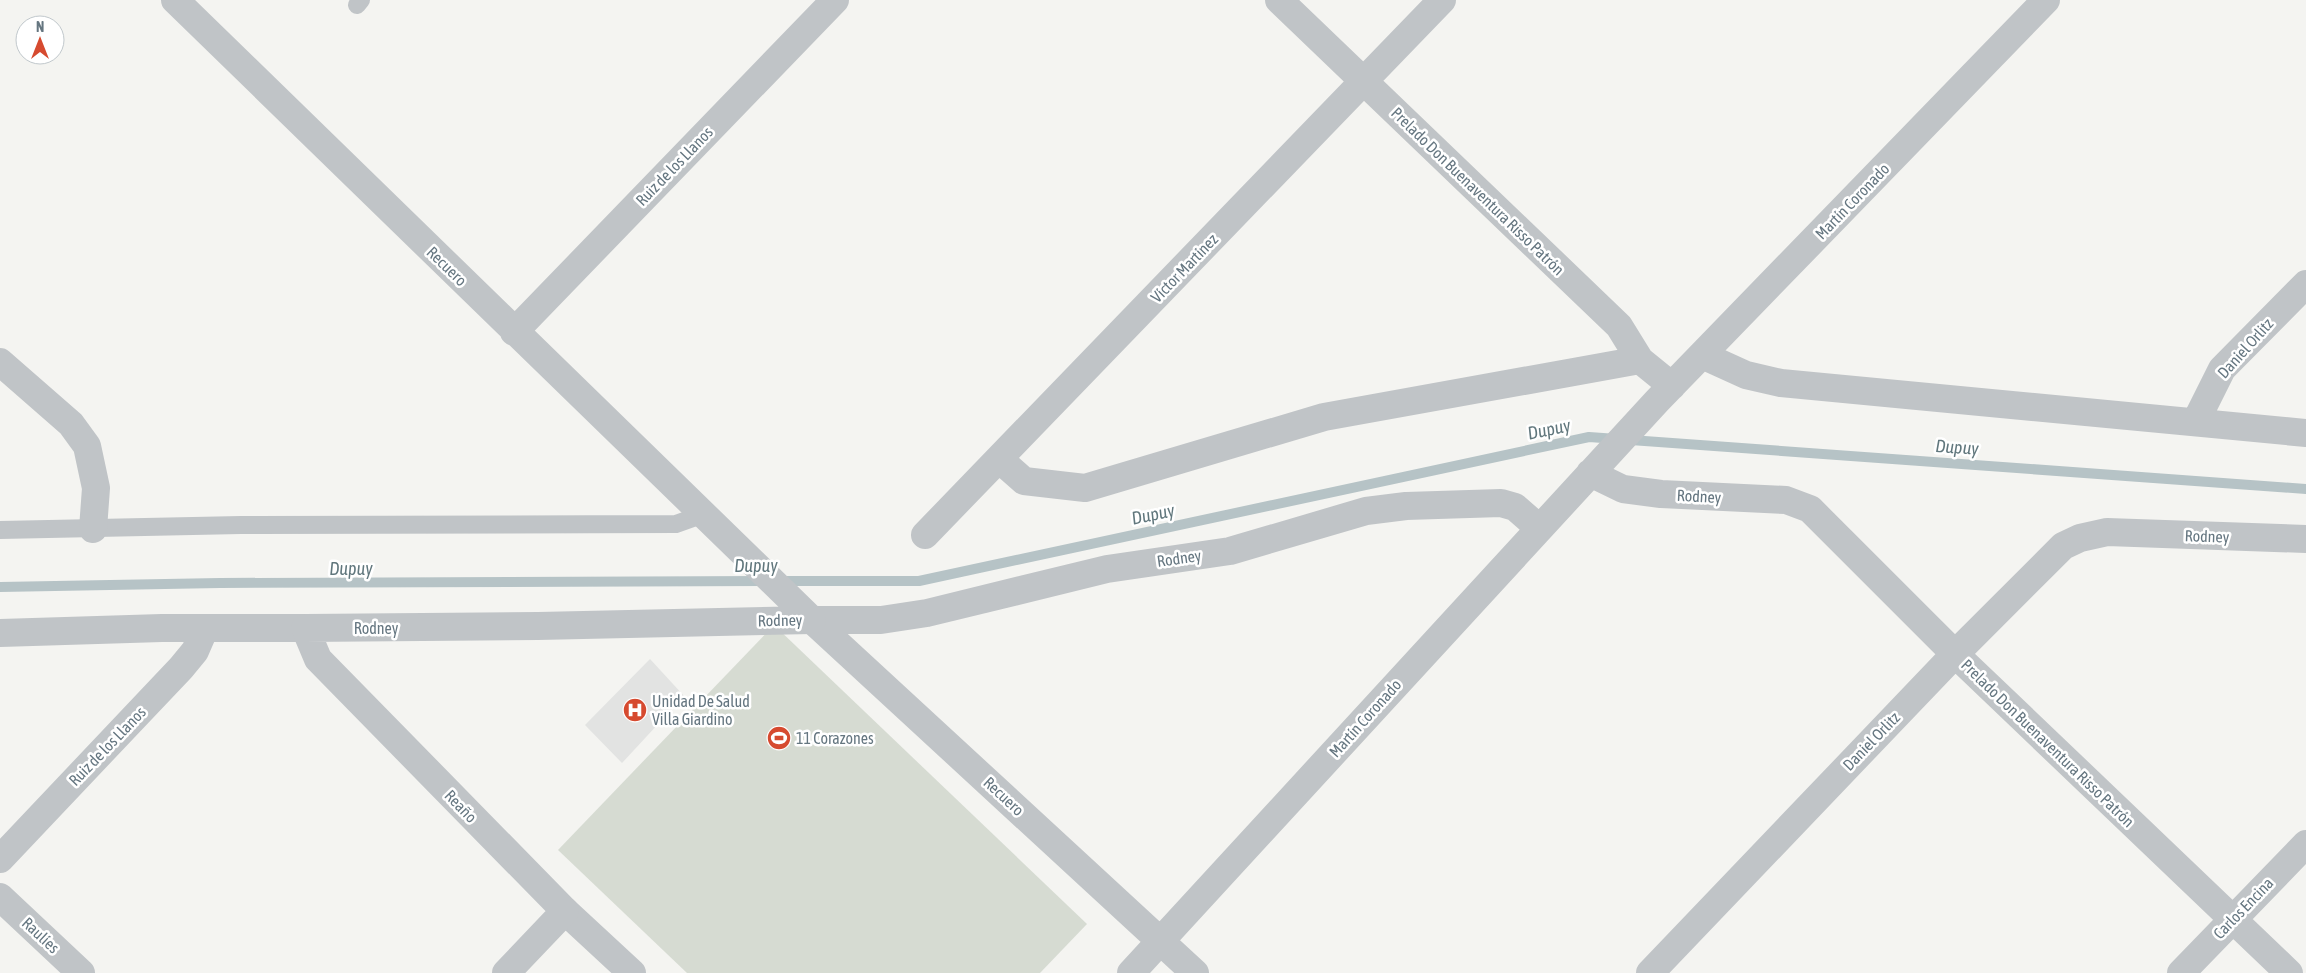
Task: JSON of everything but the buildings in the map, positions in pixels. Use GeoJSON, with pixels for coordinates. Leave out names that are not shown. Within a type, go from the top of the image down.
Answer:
{"type":"FeatureCollection","features":[{"type":"Feature","properties":{"kind":"street","name":"Recuero"},"geometry":{"type":"LineString","coordinates":[[175,0],[514,332],[712,522],[779,590],[1195,973]]}},
{"type":"Feature","properties":{"kind":"street","name":"Ruiz de los Llanos"},"geometry":{"type":"LineString","coordinates":[[514,332],[835,0]]}},
{"type":"Feature","properties":{"kind":"street","name":"Prelado Don Buenaventura Risso Patrón"},"geometry":{"type":"LineString","coordinates":[[1279,0],[1619,326],[1664,394]]}},
{"type":"Feature","properties":{"kind":"street","name":"Víctor Martínez"},"geometry":{"type":"LineString","coordinates":[[925,535],[1442,0]]}},
{"type":"Feature","properties":{"kind":"street","name":"Martín Coronado"},"geometry":{"type":"LineString","coordinates":[[1131,973],[1664,394],[2046,0]]}},
{"type":"Feature","properties":{"kind":"street","name":"Daniel Orlitz"},"geometry":{"type":"LineString","coordinates":[[2196,421],[2222,369],[2306,284]]}},
{"type":"Feature","properties":{"kind":"street"},"geometry":{"type":"LineString","coordinates":[[1702,355],[1746,375],[1782,383],[2306,433]]}},
{"type":"Feature","properties":{"kind":"street"},"geometry":{"type":"LineString","coordinates":[[999,459],[1024,481],[1085,488],[1324,417],[1640,360]]}},
{"type":"Feature","properties":{"kind":"street"},"geometry":{"type":"LineString","coordinates":[[0,362],[71,424],[87,446],[96,488],[94,529]]}},
{"type":"Feature","properties":{"kind":"street","name":"Rodney"},"geometry":{"type":"LineString","coordinates":[[1595,468],[1623,489],[1661,494],[1786,500],[1810,509]]}},
{"type":"Feature","properties":{"kind":"street","name":"Rodney"},"geometry":{"type":"LineString","coordinates":[[0,633],[205,628],[538,626],[881,620],[927,613],[1108,569],[1230,550],[1366,511],[1406,506],[1501,504],[1515,507],[1539,528]]}},
{"type":"Feature","properties":{"kind":"street","name":"Prelado Don Buenaventura Risso Patrón"},"geometry":{"type":"LineString","coordinates":[[1810,509],[1954,654],[2290,973]]}},
{"type":"Feature","properties":{"kind":"street","name":"Daniel Orlitz"},"geometry":{"type":"LineString","coordinates":[[1650,973],[1954,654],[2062,546],[2080,538],[2108,532]]}},
{"type":"Feature","properties":{"kind":"street","name":"Rodney"},"geometry":{"type":"LineString","coordinates":[[2108,532],[2306,539]]}},
{"type":"Feature","properties":{"kind":"street","name":"Ruiz de los Llanos"},"geometry":{"type":"LineString","coordinates":[[0,859],[181,668],[194,651],[205,628]]}},
{"type":"Feature","properties":{"kind":"street","name":"Reaño"},"geometry":{"type":"LineString","coordinates":[[305,628],[318,659],[565,912],[632,973]]}},
{"type":"Feature","properties":{"kind":"street","name":"Carlos Encina"},"geometry":{"type":"LineString","coordinates":[[2181,973],[2306,844]]}},
{"type":"Feature","properties":{"kind":"street","name":"Raulíes"},"geometry":{"type":"LineString","coordinates":[[0,897],[81,973]]}},
{"type":"Feature","properties":{"kind":"street"},"geometry":{"type":"LineString","coordinates":[[506,973],[565,912]]}},
{"type":"Feature","properties":{"kind":"lane"},"geometry":{"type":"LineString","coordinates":[[0,530],[241,525],[676,524],[712,522]]}},
{"type":"Feature","properties":{"kind":"shaded area","name":"11 Corazones"},"geometry":{"type":"Polygon","coordinates":[[[774,625],[1087,924],[1040,973],[687,973],[558,850],[774,625]]]}},
{"type":"Feature","properties":{"kind":"shaded area","name":"Unidad De Salud Villa Giardino"},"geometry":{"type":"Polygon","coordinates":[[[650,659],[684,696],[622,763],[585,725],[650,659]]]}},
{"type":"Feature","properties":{"kind":"waterway","name":"Dupuy"},"geometry":{"type":"LineString","coordinates":[[778,581],[919,581],[1589,437],[2306,489]]}},
{"type":"Feature","properties":{"kind":"waterway","name":"Dupuy"},"geometry":{"type":"LineString","coordinates":[[0,587],[220,583],[764,581]]}},
{"type":"Feature","properties":{"kind":"place","name":"Unidad De Salud Villa Giardino"},"geometry":{"type":"Point","coordinates":[635,710]}},
{"type":"Feature","properties":{"kind":"place","name":"11 Corazones"},"geometry":{"type":"Point","coordinates":[779,738]}}]}
